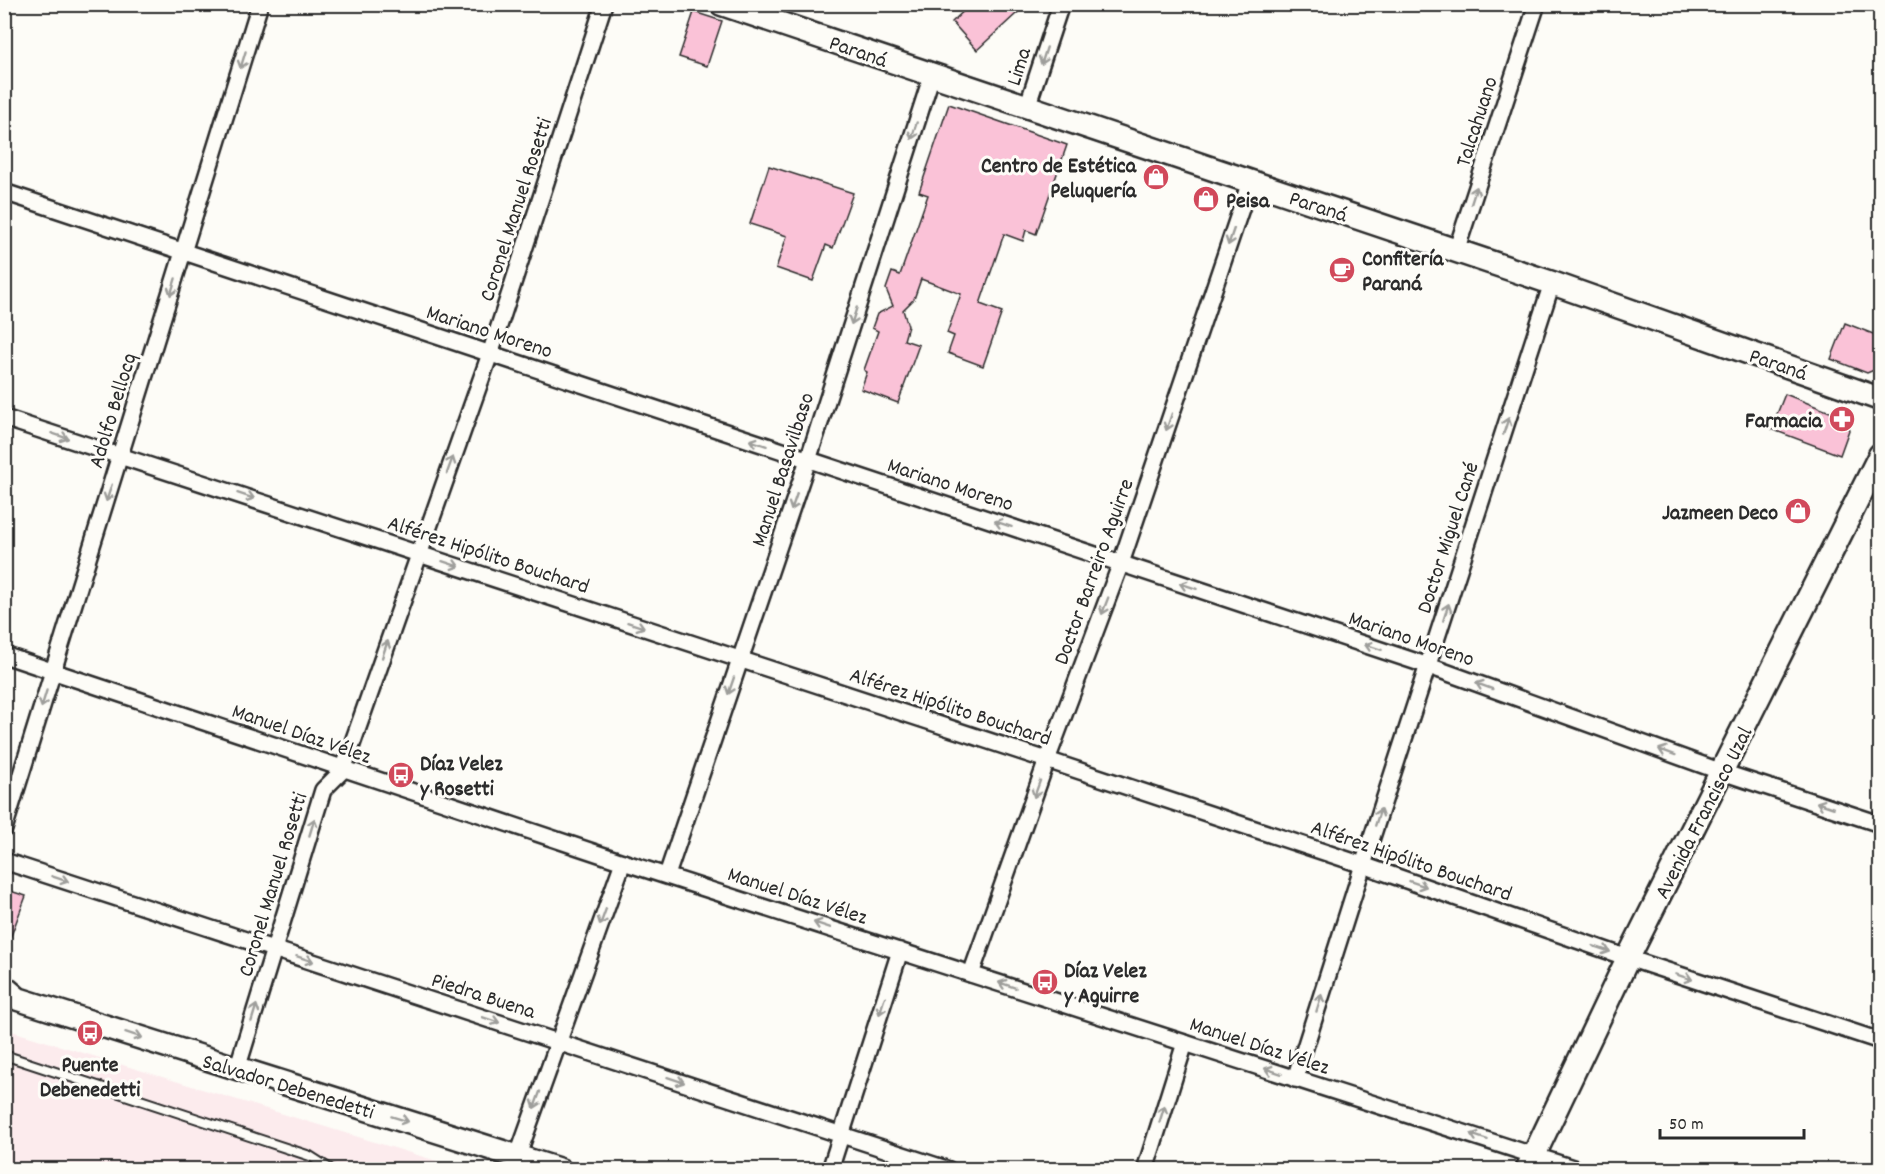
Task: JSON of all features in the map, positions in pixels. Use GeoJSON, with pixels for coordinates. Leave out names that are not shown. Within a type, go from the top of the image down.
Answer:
{"type":"FeatureCollection","features":[{"type":"Feature","properties":{"kind":"street","name":"Adolfo Bellocq"},"geometry":{"type":"LineString","coordinates":[[4,829],[260,4]]}},
{"type":"Feature","properties":{"kind":"street","name":"Coronel Manuel Rosetti"},"geometry":{"type":"LineString","coordinates":[[237,1069],[323,790],[343,770],[490,354],[604,4]]}},
{"type":"Feature","properties":{"kind":"street","name":"Paraná"},"geometry":{"type":"LineString","coordinates":[[722,4],[1552,283],[1881,399]]}},
{"type":"Feature","properties":{"kind":"street","name":"Lima"},"geometry":{"type":"LineString","coordinates":[[1027,107],[1061,4]]}},
{"type":"Feature","properties":{"kind":"street","name":"Talcahuano"},"geometry":{"type":"LineString","coordinates":[[1456,251],[1536,4]]}},
{"type":"Feature","properties":{"kind":"street","name":"Manuel Basavilbaso"},"geometry":{"type":"LineString","coordinates":[[667,875],[808,460],[932,75]]}},
{"type":"Feature","properties":{"kind":"street","name":"Doctor Barreiro Aguirre"},"geometry":{"type":"LineString","coordinates":[[971,974],[1047,760],[1121,564],[1250,182]]}},
{"type":"Feature","properties":{"kind":"street","name":"Mariano Moreno"},"geometry":{"type":"LineString","coordinates":[[4,192],[1429,666],[1722,772],[1881,824]]}},
{"type":"Feature","properties":{"kind":"street","name":"Doctor Miguel Cané"},"geometry":{"type":"LineString","coordinates":[[1295,1079],[1552,283]]}},
{"type":"Feature","properties":{"kind":"street","name":"Alférez Hipólito Bouchard"},"geometry":{"type":"LineString","coordinates":[[4,418],[1047,760],[1363,865],[1628,958],[1881,1041]]}},
{"type":"Feature","properties":{"kind":"street","name":"Avenida Francisco Uzal"},"geometry":{"type":"LineString","coordinates":[[1531,1162],[1628,958],[1881,455]]}},
{"type":"Feature","properties":{"kind":"street","name":"Manuel Díaz Vélez"},"geometry":{"type":"LineString","coordinates":[[4,655],[623,862],[1295,1079],[1531,1162],[1579,1170]]}},
{"type":"Feature","properties":{"kind":"street","name":"Piedra Buena"},"geometry":{"type":"LineString","coordinates":[[4,861],[949,1170]]}},
{"type":"Feature","properties":{"kind":"street"},"geometry":{"type":"LineString","coordinates":[[518,1155],[623,862]]}},
{"type":"Feature","properties":{"kind":"street"},"geometry":{"type":"LineString","coordinates":[[830,1170],[900,951]]}},
{"type":"Feature","properties":{"kind":"street","name":"Salvador Debenedetti"},"geometry":{"type":"LineString","coordinates":[[9,996],[561,1170]]}},
{"type":"Feature","properties":{"kind":"street"},"geometry":{"type":"LineString","coordinates":[[1145,1170],[1185,1043]]}},
{"type":"Feature","properties":{"kind":"lane"},"geometry":{"type":"LineString","coordinates":[[4,1055],[310,1156],[332,1170]]}},
{"type":"Feature","properties":{"kind":"shaded area"},"geometry":{"type":"Polygon","coordinates":[[[5,1029],[463,1169],[5,1169],[5,1029]]]}},
{"type":"Feature","properties":{"kind":"building"},"geometry":{"type":"Polygon","coordinates":[[[971,4],[1027,4],[977,50],[952,22],[971,4]]]}},
{"type":"Feature","properties":{"kind":"building"},"geometry":{"type":"Polygon","coordinates":[[[694,12],[722,21],[707,66],[679,57],[694,12]]]}},
{"type":"Feature","properties":{"kind":"building"},"geometry":{"type":"Polygon","coordinates":[[[949,104],[1067,145],[1036,234],[1026,230],[1023,241],[1004,234],[980,304],[1002,312],[983,366],[948,353],[954,336],[947,333],[961,294],[921,279],[914,299],[903,310],[908,326],[904,340],[919,345],[898,403],[861,389],[867,372],[864,370],[878,331],[872,328],[877,314],[893,306],[886,289],[892,272],[900,275],[928,195],[919,192],[949,104]]]}},
{"type":"Feature","properties":{"kind":"building"},"geometry":{"type":"Polygon","coordinates":[[[769,166],[853,193],[833,248],[826,245],[813,281],[776,268],[787,236],[750,224],[769,166]]]}},
{"type":"Feature","properties":{"kind":"building"},"geometry":{"type":"Polygon","coordinates":[[[1845,323],[1881,337],[1879,368],[1867,373],[1831,359],[1845,323]]]}},
{"type":"Feature","properties":{"kind":"building"},"geometry":{"type":"Polygon","coordinates":[[[1785,394],[1845,418],[1849,430],[1840,455],[1771,429],[1785,394]]]}},
{"type":"Feature","properties":{"kind":"building"},"geometry":{"type":"Polygon","coordinates":[[[4,889],[26,896],[6,949],[4,948],[4,889]]]}},
{"type":"Feature","properties":{"kind":"place","name":"Centro de Estética Peluquería"},"geometry":{"type":"Point","coordinates":[1156,177]}},
{"type":"Feature","properties":{"kind":"place","name":"Peisa"},"geometry":{"type":"Point","coordinates":[1206,199]}},
{"type":"Feature","properties":{"kind":"place","name":"Confitería Paraná"},"geometry":{"type":"Point","coordinates":[1342,270]}},
{"type":"Feature","properties":{"kind":"place","name":"Farmacia"},"geometry":{"type":"Point","coordinates":[1842,419]}},
{"type":"Feature","properties":{"kind":"place","name":"Jazmeen Deco"},"geometry":{"type":"Point","coordinates":[1798,511]}},
{"type":"Feature","properties":{"kind":"place","name":"Díaz Velez y Rosetti"},"geometry":{"type":"Point","coordinates":[401,775]}},
{"type":"Feature","properties":{"kind":"place","name":"Díaz Velez y Aguirre"},"geometry":{"type":"Point","coordinates":[1045,982]}},
{"type":"Feature","properties":{"kind":"place","name":"Puente Debenedetti"},"geometry":{"type":"Point","coordinates":[90,1033]}}]}
